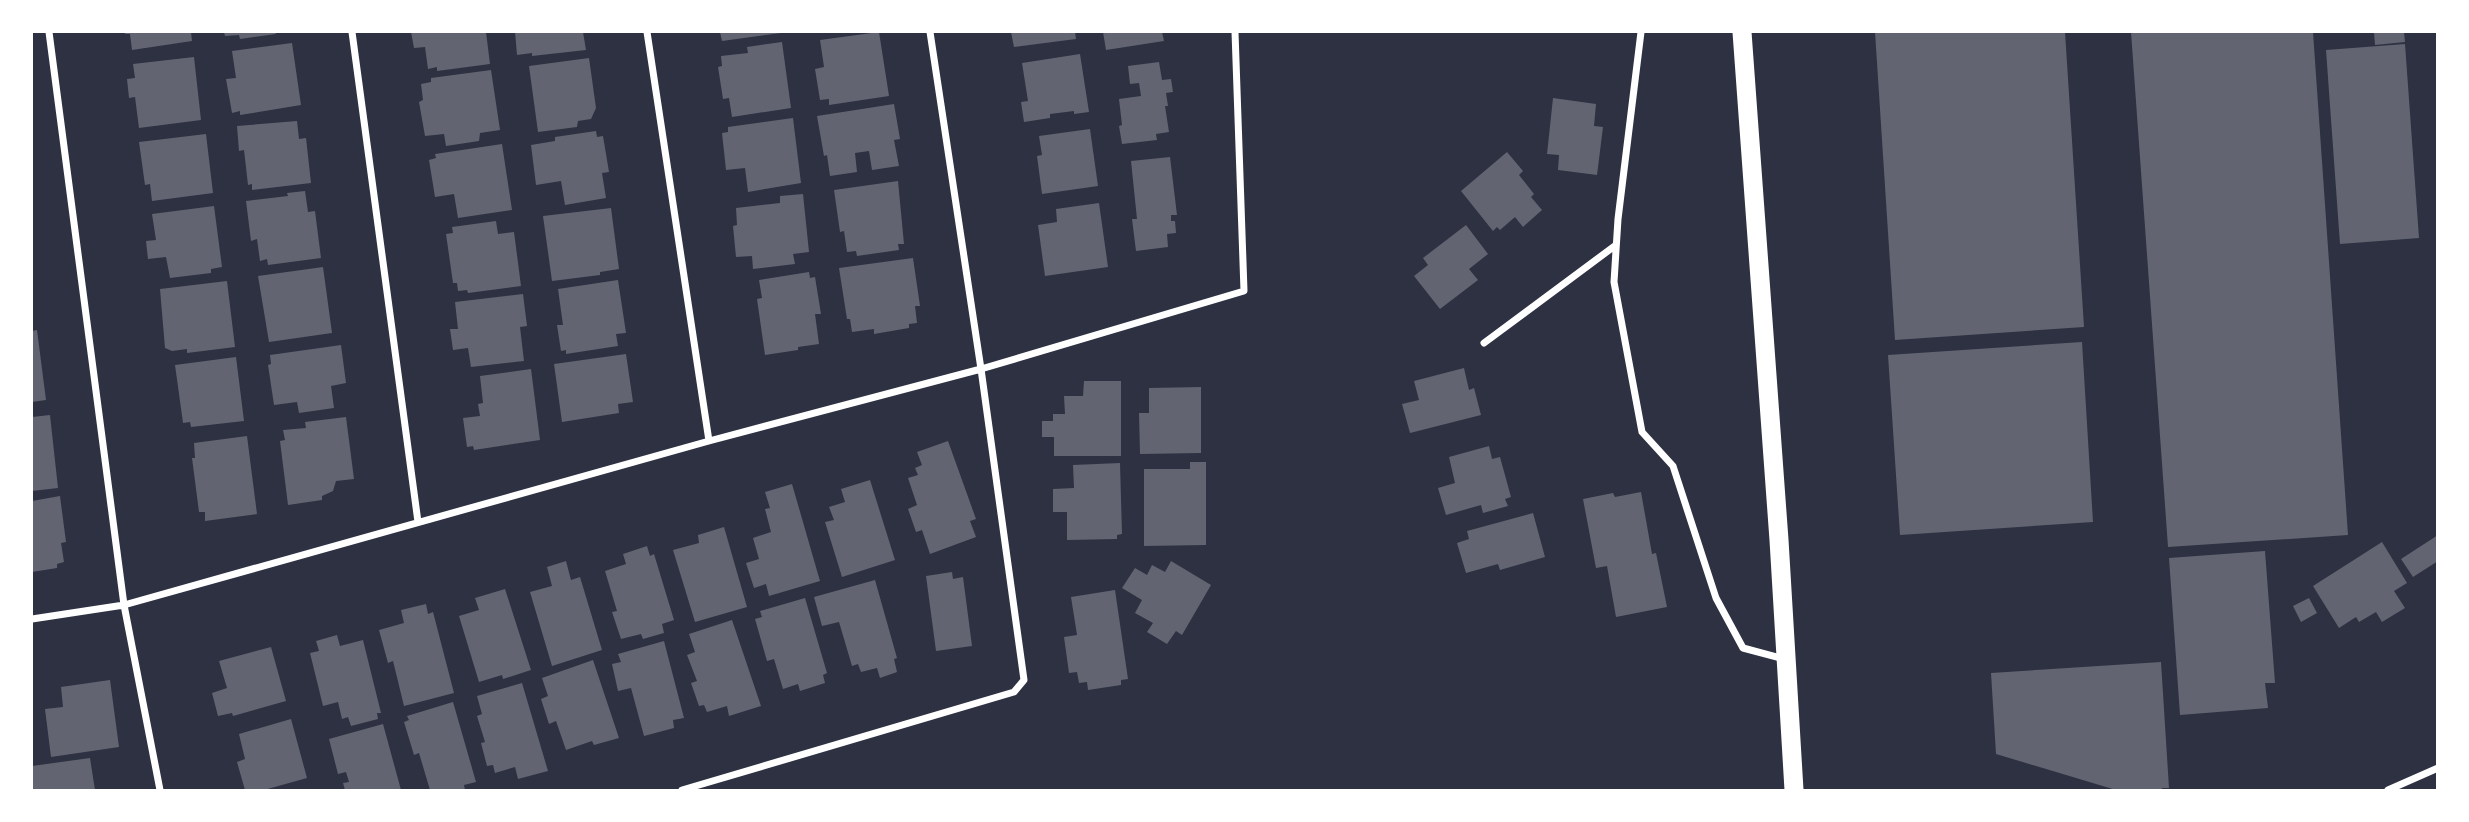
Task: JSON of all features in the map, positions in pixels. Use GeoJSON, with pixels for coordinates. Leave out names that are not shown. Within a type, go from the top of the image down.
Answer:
{"type":"FeatureCollection","features":[{"type":"Feature","properties":{"kind":"highway"},"geometry":{"type":"LineString","coordinates":[[1742,32],[1794,790]]}},
{"type":"Feature","properties":{"kind":"street"},"geometry":{"type":"LineString","coordinates":[[49,32],[124,606],[160,790]]}},
{"type":"Feature","properties":{"kind":"street"},"geometry":{"type":"LineString","coordinates":[[352,32],[418,522]]}},
{"type":"Feature","properties":{"kind":"street"},"geometry":{"type":"LineString","coordinates":[[647,32],[709,441]]}},
{"type":"Feature","properties":{"kind":"street"},"geometry":{"type":"LineString","coordinates":[[682,790],[1014,692],[1024,680],[930,32]]}},
{"type":"Feature","properties":{"kind":"street"},"geometry":{"type":"LineString","coordinates":[[32,619],[124,606],[709,441],[981,369],[1244,291],[1235,32]]}},
{"type":"Feature","properties":{"kind":"street"},"geometry":{"type":"LineString","coordinates":[[1641,32],[1614,282],[1642,432],[1674,466],[1716,598],[1743,648],[1786,659]]}},
{"type":"Feature","properties":{"kind":"street"},"geometry":{"type":"LineString","coordinates":[[1484,343],[1616,245]]}},
{"type":"Feature","properties":{"kind":"street"},"geometry":{"type":"LineString","coordinates":[[2388,790],[2438,768]]}},
{"type":"Feature","properties":{"kind":"building"},"geometry":{"type":"Polygon","coordinates":[[[125,32],[191,32],[192,41],[132,50],[130,34],[125,32]]]}},
{"type":"Feature","properties":{"kind":"building"},"geometry":{"type":"Polygon","coordinates":[[[224,32],[276,34],[240,39],[239,35],[225,36],[224,32]]]}},
{"type":"Feature","properties":{"kind":"building"},"geometry":{"type":"Polygon","coordinates":[[[411,32],[486,32],[490,64],[437,71],[437,67],[428,69],[425,47],[414,48],[411,32]]]}},
{"type":"Feature","properties":{"kind":"building"},"geometry":{"type":"Polygon","coordinates":[[[515,32],[583,32],[586,50],[517,55],[515,32]]]}},
{"type":"Feature","properties":{"kind":"building"},"geometry":{"type":"Polygon","coordinates":[[[720,32],[781,32],[781,33],[722,41],[720,32]]]}},
{"type":"Feature","properties":{"kind":"building"},"geometry":{"type":"Polygon","coordinates":[[[879,32],[889,96],[829,105],[829,99],[820,100],[815,69],[824,67],[820,40],[879,32]]]}},
{"type":"Feature","properties":{"kind":"building"},"geometry":{"type":"Polygon","coordinates":[[[1011,32],[1075,32],[1076,39],[1014,47],[1011,32]]]}},
{"type":"Feature","properties":{"kind":"building"},"geometry":{"type":"Polygon","coordinates":[[[1103,32],[1162,32],[1164,41],[1106,50],[1103,32]]]}},
{"type":"Feature","properties":{"kind":"building"},"geometry":{"type":"Polygon","coordinates":[[[1875,32],[2065,32],[2084,327],[1895,340],[1875,32]]]}},
{"type":"Feature","properties":{"kind":"building"},"geometry":{"type":"Polygon","coordinates":[[[2131,32],[2313,32],[2348,535],[2168,547],[2131,32]]]}},
{"type":"Feature","properties":{"kind":"building"},"geometry":{"type":"Polygon","coordinates":[[[2374,32],[2404,32],[2405,42],[2375,45],[2374,32]]]}},
{"type":"Feature","properties":{"kind":"building"},"geometry":{"type":"Polygon","coordinates":[[[782,42],[791,108],[732,117],[729,98],[723,99],[718,67],[722,66],[721,56],[748,53],[747,47],[782,42]]]}},
{"type":"Feature","properties":{"kind":"building"},"geometry":{"type":"Polygon","coordinates":[[[292,43],[301,105],[240,115],[240,111],[232,113],[226,79],[236,78],[232,51],[292,43]]]}},
{"type":"Feature","properties":{"kind":"building"},"geometry":{"type":"Polygon","coordinates":[[[2405,44],[2419,238],[2340,244],[2326,50],[2405,44]]]}},
{"type":"Feature","properties":{"kind":"building"},"geometry":{"type":"Polygon","coordinates":[[[1080,54],[1089,112],[1050,114],[1050,118],[1024,122],[1021,102],[1028,101],[1022,63],[1080,54]]]}},
{"type":"Feature","properties":{"kind":"building"},"geometry":{"type":"Polygon","coordinates":[[[194,57],[201,120],[139,128],[135,97],[129,98],[127,79],[135,78],[133,64],[194,57]]]}},
{"type":"Feature","properties":{"kind":"building"},"geometry":{"type":"Polygon","coordinates":[[[589,58],[596,108],[591,119],[578,121],[577,127],[538,132],[529,66],[589,58]]]}},
{"type":"Feature","properties":{"kind":"building"},"geometry":{"type":"Polygon","coordinates":[[[1159,62],[1162,80],[1171,79],[1173,92],[1166,93],[1169,132],[1156,134],[1157,140],[1122,144],[1119,99],[1141,96],[1139,83],[1130,84],[1128,66],[1159,62]]]}},
{"type":"Feature","properties":{"kind":"building"},"geometry":{"type":"Polygon","coordinates":[[[491,70],[500,130],[480,133],[479,141],[446,146],[444,134],[425,136],[419,102],[423,100],[421,84],[431,82],[431,78],[491,70]]]}},
{"type":"Feature","properties":{"kind":"building"},"geometry":{"type":"Polygon","coordinates":[[[1553,98],[1596,104],[1594,126],[1603,127],[1597,175],[1558,170],[1559,155],[1547,154],[1553,98]]]}},
{"type":"Feature","properties":{"kind":"building"},"geometry":{"type":"Polygon","coordinates":[[[894,104],[900,139],[894,140],[899,166],[872,170],[869,151],[855,153],[857,172],[830,176],[817,116],[894,104]]]}},
{"type":"Feature","properties":{"kind":"building"},"geometry":{"type":"Polygon","coordinates":[[[793,118],[801,183],[748,192],[745,168],[726,170],[722,133],[728,132],[728,127],[793,118]]]}},
{"type":"Feature","properties":{"kind":"building"},"geometry":{"type":"Polygon","coordinates":[[[297,121],[299,139],[306,138],[311,183],[252,190],[252,184],[248,185],[244,150],[239,151],[237,126],[297,121]]]}},
{"type":"Feature","properties":{"kind":"building"},"geometry":{"type":"Polygon","coordinates":[[[1090,129],[1098,186],[1042,194],[1037,156],[1042,155],[1039,136],[1090,129]]]}},
{"type":"Feature","properties":{"kind":"building"},"geometry":{"type":"Polygon","coordinates":[[[596,131],[597,137],[603,136],[609,172],[602,173],[606,198],[565,205],[561,181],[536,185],[531,145],[555,141],[555,137],[596,131]]]}},
{"type":"Feature","properties":{"kind":"building"},"geometry":{"type":"Polygon","coordinates":[[[206,134],[213,193],[152,201],[150,184],[145,185],[139,142],[206,134]]]}},
{"type":"Feature","properties":{"kind":"building"},"geometry":{"type":"Polygon","coordinates":[[[502,144],[512,210],[458,218],[454,194],[435,197],[429,160],[436,158],[435,154],[502,144]]]}},
{"type":"Feature","properties":{"kind":"building"},"geometry":{"type":"Polygon","coordinates":[[[1507,152],[1523,171],[1519,175],[1534,194],[1531,197],[1542,210],[1523,227],[1515,217],[1500,230],[1497,227],[1493,231],[1461,191],[1507,152]]]}},
{"type":"Feature","properties":{"kind":"building"},"geometry":{"type":"Polygon","coordinates":[[[1170,157],[1177,215],[1171,215],[1171,221],[1175,221],[1176,233],[1167,234],[1168,247],[1136,251],[1132,219],[1137,219],[1131,161],[1170,157]]]}},
{"type":"Feature","properties":{"kind":"building"},"geometry":{"type":"Polygon","coordinates":[[[898,181],[904,244],[898,244],[899,250],[857,256],[856,251],[847,252],[844,231],[840,232],[834,190],[898,181]]]}},
{"type":"Feature","properties":{"kind":"building"},"geometry":{"type":"Polygon","coordinates":[[[305,191],[308,212],[315,211],[321,258],[268,265],[267,259],[260,261],[257,239],[251,241],[246,201],[305,191]]]}},
{"type":"Feature","properties":{"kind":"building"},"geometry":{"type":"Polygon","coordinates":[[[803,194],[809,252],[793,254],[795,264],[753,269],[752,256],[736,257],[733,226],[737,225],[736,208],[780,203],[780,196],[803,194]]]}},
{"type":"Feature","properties":{"kind":"building"},"geometry":{"type":"Polygon","coordinates":[[[1099,203],[1108,267],[1045,276],[1038,225],[1057,222],[1056,209],[1099,203]]]}},
{"type":"Feature","properties":{"kind":"building"},"geometry":{"type":"Polygon","coordinates":[[[214,206],[222,267],[211,269],[211,273],[170,278],[166,257],[148,259],[146,241],[156,240],[152,214],[214,206]]]}},
{"type":"Feature","properties":{"kind":"building"},"geometry":{"type":"Polygon","coordinates":[[[611,208],[619,269],[600,272],[600,275],[552,281],[543,216],[611,208]]]}},
{"type":"Feature","properties":{"kind":"building"},"geometry":{"type":"Polygon","coordinates":[[[496,221],[498,234],[514,232],[521,286],[468,293],[467,290],[458,291],[457,283],[453,283],[446,234],[453,233],[452,227],[496,221]]]}},
{"type":"Feature","properties":{"kind":"building"},"geometry":{"type":"Polygon","coordinates":[[[1466,225],[1488,254],[1469,269],[1478,280],[1440,309],[1414,276],[1428,265],[1423,258],[1466,225]]]}},
{"type":"Feature","properties":{"kind":"building"},"geometry":{"type":"Polygon","coordinates":[[[913,258],[920,306],[915,306],[917,323],[909,324],[909,328],[874,334],[874,329],[852,332],[850,319],[847,319],[839,268],[913,258]]]}},
{"type":"Feature","properties":{"kind":"building"},"geometry":{"type":"Polygon","coordinates":[[[323,267],[332,333],[269,342],[258,276],[323,267]]]}},
{"type":"Feature","properties":{"kind":"building"},"geometry":{"type":"Polygon","coordinates":[[[809,272],[810,278],[815,277],[821,314],[815,314],[819,344],[765,355],[757,299],[762,298],[759,280],[809,272]]]}},
{"type":"Feature","properties":{"kind":"building"},"geometry":{"type":"Polygon","coordinates":[[[618,280],[626,333],[616,334],[618,346],[566,354],[566,350],[561,351],[557,325],[563,325],[558,289],[618,280]]]}},
{"type":"Feature","properties":{"kind":"building"},"geometry":{"type":"Polygon","coordinates":[[[227,281],[235,347],[187,353],[187,349],[172,351],[165,348],[160,289],[227,281]]]}},
{"type":"Feature","properties":{"kind":"building"},"geometry":{"type":"Polygon","coordinates":[[[523,294],[527,326],[520,327],[524,361],[471,367],[468,348],[453,350],[450,329],[458,329],[455,302],[523,294]]]}},
{"type":"Feature","properties":{"kind":"building"},"geometry":{"type":"Polygon","coordinates":[[[37,330],[46,400],[32,402],[32,331],[37,330]]]}},
{"type":"Feature","properties":{"kind":"building"},"geometry":{"type":"Polygon","coordinates":[[[2082,342],[2093,522],[1900,535],[1888,355],[2082,342]]]}},
{"type":"Feature","properties":{"kind":"building"},"geometry":{"type":"Polygon","coordinates":[[[341,345],[346,383],[331,386],[334,408],[299,413],[297,402],[274,405],[268,365],[271,364],[270,355],[341,345]]]}},
{"type":"Feature","properties":{"kind":"building"},"geometry":{"type":"Polygon","coordinates":[[[626,354],[633,402],[618,404],[619,413],[562,422],[554,364],[626,354]]]}},
{"type":"Feature","properties":{"kind":"building"},"geometry":{"type":"Polygon","coordinates":[[[236,357],[244,421],[191,427],[190,422],[183,423],[175,365],[236,357]]]}},
{"type":"Feature","properties":{"kind":"building"},"geometry":{"type":"Polygon","coordinates":[[[1464,368],[1469,390],[1474,388],[1481,415],[1410,433],[1402,404],[1419,400],[1414,381],[1464,368]]]}},
{"type":"Feature","properties":{"kind":"building"},"geometry":{"type":"Polygon","coordinates":[[[531,369],[540,440],[474,450],[473,446],[467,447],[463,418],[480,416],[478,404],[483,403],[480,376],[531,369]]]}},
{"type":"Feature","properties":{"kind":"building"},"geometry":{"type":"Polygon","coordinates":[[[1084,381],[1121,381],[1121,456],[1054,456],[1054,437],[1042,437],[1042,421],[1053,421],[1053,414],[1065,414],[1064,396],[1083,396],[1084,381]]]}},
{"type":"Feature","properties":{"kind":"building"},"geometry":{"type":"Polygon","coordinates":[[[1201,387],[1201,453],[1140,454],[1139,413],[1149,413],[1149,388],[1201,387]]]}},
{"type":"Feature","properties":{"kind":"building"},"geometry":{"type":"Polygon","coordinates":[[[50,415],[58,488],[32,491],[32,417],[50,415]]]}},
{"type":"Feature","properties":{"kind":"building"},"geometry":{"type":"Polygon","coordinates":[[[346,417],[354,479],[336,481],[333,491],[322,496],[322,500],[288,505],[280,441],[285,440],[283,430],[306,428],[305,422],[346,417]]]}},
{"type":"Feature","properties":{"kind":"building"},"geometry":{"type":"Polygon","coordinates":[[[247,436],[257,514],[205,521],[205,512],[199,512],[192,458],[195,458],[194,443],[247,436]]]}},
{"type":"Feature","properties":{"kind":"building"},"geometry":{"type":"Polygon","coordinates":[[[948,441],[976,519],[970,521],[976,537],[930,554],[922,530],[916,532],[908,509],[917,505],[908,478],[918,475],[915,468],[922,465],[917,452],[948,441]]]}},
{"type":"Feature","properties":{"kind":"building"},"geometry":{"type":"Polygon","coordinates":[[[1489,446],[1492,459],[1500,457],[1511,497],[1505,499],[1508,506],[1483,513],[1481,505],[1446,515],[1438,488],[1455,483],[1449,457],[1489,446]]]}},
{"type":"Feature","properties":{"kind":"building"},"geometry":{"type":"Polygon","coordinates":[[[1190,462],[1206,462],[1206,545],[1144,546],[1144,469],[1190,469],[1190,462]]]}},
{"type":"Feature","properties":{"kind":"building"},"geometry":{"type":"Polygon","coordinates":[[[1120,463],[1122,534],[1117,535],[1117,539],[1067,540],[1067,512],[1053,512],[1053,489],[1074,488],[1073,465],[1120,463]]]}},
{"type":"Feature","properties":{"kind":"building"},"geometry":{"type":"Polygon","coordinates":[[[870,480],[895,560],[842,577],[825,522],[834,520],[829,507],[845,502],[841,489],[870,480]]]}},
{"type":"Feature","properties":{"kind":"building"},"geometry":{"type":"Polygon","coordinates":[[[792,484],[820,581],[769,596],[766,584],[754,588],[746,563],[759,559],[753,538],[771,532],[765,509],[770,508],[765,492],[792,484]]]}},
{"type":"Feature","properties":{"kind":"building"},"geometry":{"type":"Polygon","coordinates":[[[1641,492],[1652,554],[1656,553],[1667,607],[1616,617],[1607,566],[1596,568],[1583,499],[1613,493],[1615,497],[1641,492]]]}},
{"type":"Feature","properties":{"kind":"building"},"geometry":{"type":"Polygon","coordinates":[[[60,496],[66,542],[61,543],[64,562],[57,564],[57,568],[32,572],[32,501],[60,496]]]}},
{"type":"Feature","properties":{"kind":"building"},"geometry":{"type":"Polygon","coordinates":[[[1533,513],[1545,557],[1500,570],[1498,564],[1466,573],[1457,543],[1469,539],[1467,531],[1533,513]]]}},
{"type":"Feature","properties":{"kind":"building"},"geometry":{"type":"Polygon","coordinates":[[[724,527],[747,607],[695,622],[673,550],[699,543],[698,535],[724,527]]]}},
{"type":"Feature","properties":{"kind":"building"},"geometry":{"type":"Polygon","coordinates":[[[2438,535],[2438,561],[2413,577],[2401,559],[2438,535]]]}},
{"type":"Feature","properties":{"kind":"building"},"geometry":{"type":"Polygon","coordinates":[[[2382,542],[2407,583],[2394,591],[2405,608],[2382,622],[2376,612],[2359,622],[2356,617],[2339,628],[2313,586],[2382,542]]]}},
{"type":"Feature","properties":{"kind":"building"},"geometry":{"type":"Polygon","coordinates":[[[647,546],[650,556],[654,554],[674,620],[662,624],[664,633],[643,639],[641,634],[621,639],[612,612],[617,611],[605,571],[626,564],[623,554],[647,546]]]}},
{"type":"Feature","properties":{"kind":"building"},"geometry":{"type":"Polygon","coordinates":[[[2265,551],[2275,683],[2265,683],[2268,708],[2180,715],[2169,558],[2265,551]]]}},
{"type":"Feature","properties":{"kind":"building"},"geometry":{"type":"Polygon","coordinates":[[[566,561],[571,580],[580,577],[602,650],[552,666],[530,592],[552,586],[547,567],[566,561]]]}},
{"type":"Feature","properties":{"kind":"building"},"geometry":{"type":"Polygon","coordinates":[[[1171,561],[1211,585],[1182,635],[1176,631],[1167,644],[1147,632],[1153,623],[1135,613],[1142,600],[1122,588],[1135,568],[1147,575],[1152,565],[1165,572],[1171,561]]]}},
{"type":"Feature","properties":{"kind":"building"},"geometry":{"type":"Polygon","coordinates":[[[952,572],[953,579],[963,577],[972,646],[936,651],[926,576],[952,572]]]}},
{"type":"Feature","properties":{"kind":"building"},"geometry":{"type":"Polygon","coordinates":[[[875,580],[897,658],[894,659],[897,672],[880,678],[877,668],[861,672],[858,664],[852,666],[839,622],[822,626],[814,597],[875,580]]]}},
{"type":"Feature","properties":{"kind":"building"},"geometry":{"type":"Polygon","coordinates":[[[505,589],[531,670],[503,679],[502,675],[479,682],[459,616],[479,610],[475,598],[505,589]]]}},
{"type":"Feature","properties":{"kind":"building"},"geometry":{"type":"Polygon","coordinates":[[[1115,590],[1128,679],[1121,680],[1121,685],[1088,690],[1087,682],[1079,683],[1077,672],[1069,673],[1064,637],[1077,635],[1071,597],[1115,590]]]}},
{"type":"Feature","properties":{"kind":"building"},"geometry":{"type":"Polygon","coordinates":[[[805,598],[827,673],[823,675],[825,683],[800,691],[798,684],[783,689],[774,659],[767,661],[755,619],[762,617],[760,611],[805,598]]]}},
{"type":"Feature","properties":{"kind":"building"},"geometry":{"type":"Polygon","coordinates":[[[2309,598],[2317,613],[2301,622],[2293,606],[2309,598]]]}},
{"type":"Feature","properties":{"kind":"building"},"geometry":{"type":"Polygon","coordinates":[[[426,604],[428,614],[433,612],[454,693],[404,706],[393,661],[388,663],[379,630],[404,623],[401,610],[426,604]]]}},
{"type":"Feature","properties":{"kind":"building"},"geometry":{"type":"Polygon","coordinates":[[[732,620],[761,706],[729,716],[727,706],[707,712],[704,705],[699,706],[691,683],[697,681],[687,655],[695,652],[689,634],[732,620]]]}},
{"type":"Feature","properties":{"kind":"building"},"geometry":{"type":"Polygon","coordinates":[[[337,635],[340,646],[363,640],[381,713],[377,713],[378,719],[351,726],[348,717],[342,719],[338,702],[323,706],[310,653],[319,651],[316,641],[337,635]]]}},
{"type":"Feature","properties":{"kind":"building"},"geometry":{"type":"Polygon","coordinates":[[[664,641],[684,718],[673,720],[674,728],[644,736],[631,688],[618,691],[612,664],[621,662],[618,654],[664,641]]]}},
{"type":"Feature","properties":{"kind":"building"},"geometry":{"type":"Polygon","coordinates":[[[271,647],[286,701],[233,716],[232,713],[218,716],[212,693],[227,688],[219,661],[271,647]]]}},
{"type":"Feature","properties":{"kind":"building"},"geometry":{"type":"Polygon","coordinates":[[[593,660],[619,738],[594,745],[592,741],[566,750],[556,721],[549,724],[541,699],[548,696],[542,678],[593,660]]]}},
{"type":"Feature","properties":{"kind":"building"},"geometry":{"type":"Polygon","coordinates":[[[2161,662],[2169,788],[2116,790],[1996,754],[1991,673],[2161,662]]]}},
{"type":"Feature","properties":{"kind":"building"},"geometry":{"type":"Polygon","coordinates":[[[110,680],[119,747],[51,757],[45,709],[63,707],[61,687],[110,680]]]}},
{"type":"Feature","properties":{"kind":"building"},"geometry":{"type":"Polygon","coordinates":[[[522,683],[548,771],[518,779],[515,767],[495,773],[493,765],[487,766],[481,743],[485,742],[477,716],[482,714],[477,696],[522,683]]]}},
{"type":"Feature","properties":{"kind":"building"},"geometry":{"type":"Polygon","coordinates":[[[453,702],[476,782],[464,785],[465,790],[430,790],[419,753],[414,755],[404,722],[409,720],[407,716],[453,702]]]}},
{"type":"Feature","properties":{"kind":"building"},"geometry":{"type":"Polygon","coordinates":[[[291,719],[307,778],[264,790],[245,790],[237,762],[245,759],[239,734],[291,719]]]}},
{"type":"Feature","properties":{"kind":"building"},"geometry":{"type":"Polygon","coordinates":[[[383,724],[401,790],[345,790],[343,783],[349,782],[346,772],[338,774],[329,739],[383,724]]]}},
{"type":"Feature","properties":{"kind":"building"},"geometry":{"type":"Polygon","coordinates":[[[90,758],[95,790],[32,790],[32,766],[90,758]]]}}]}
